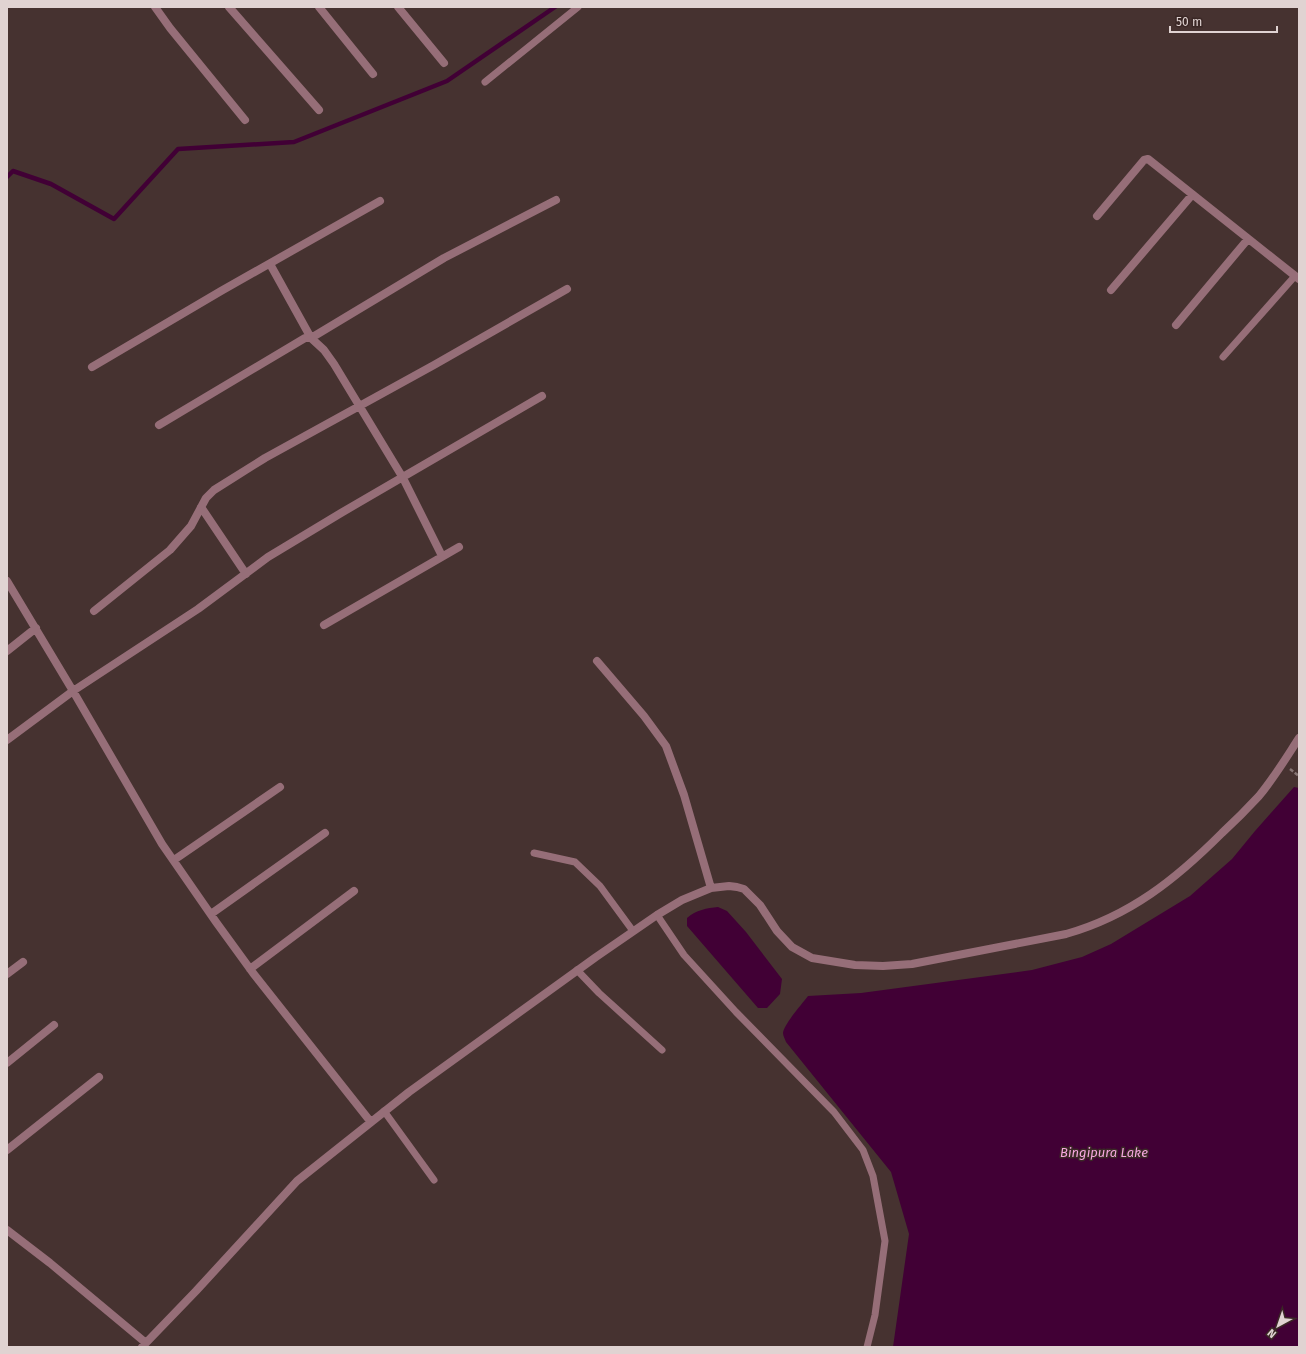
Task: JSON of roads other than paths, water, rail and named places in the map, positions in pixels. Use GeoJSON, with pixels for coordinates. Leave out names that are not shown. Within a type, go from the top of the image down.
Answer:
{"type":"FeatureCollection","features":[{"type":"Feature","properties":{"kind":"street"},"geometry":{"type":"LineString","coordinates":[[155,7],[170,28],[245,120]]}},
{"type":"Feature","properties":{"kind":"street"},"geometry":{"type":"LineString","coordinates":[[229,7],[319,110]]}},
{"type":"Feature","properties":{"kind":"street"},"geometry":{"type":"LineString","coordinates":[[319,7],[373,74]]}},
{"type":"Feature","properties":{"kind":"street"},"geometry":{"type":"LineString","coordinates":[[398,7],[444,63]]}},
{"type":"Feature","properties":{"kind":"street"},"geometry":{"type":"LineString","coordinates":[[1097,216],[1144,160],[1148,159],[1297,277]]}},
{"type":"Feature","properties":{"kind":"street"},"geometry":{"type":"LineString","coordinates":[[1111,290],[1192,194]]}},
{"type":"Feature","properties":{"kind":"street"},"geometry":{"type":"LineString","coordinates":[[159,425],[305,338],[312,338],[444,258],[556,200]]}},
{"type":"Feature","properties":{"kind":"street"},"geometry":{"type":"LineString","coordinates":[[92,367],[380,201]]}},
{"type":"Feature","properties":{"kind":"street"},"geometry":{"type":"LineString","coordinates":[[1176,325],[1248,239]]}},
{"type":"Feature","properties":{"kind":"street"},"geometry":{"type":"LineString","coordinates":[[270,264],[312,338],[321,346],[334,364],[403,478],[442,556]]}},
{"type":"Feature","properties":{"kind":"street"},"geometry":{"type":"LineString","coordinates":[[94,611],[170,550],[191,526],[200,507],[214,490],[265,458],[434,365],[567,289]]}},
{"type":"Feature","properties":{"kind":"street"},"geometry":{"type":"LineString","coordinates":[[7,740],[73,691],[198,609],[281,549],[542,396]]}},
{"type":"Feature","properties":{"kind":"street"},"geometry":{"type":"LineString","coordinates":[[200,507],[246,574]]}},
{"type":"Feature","properties":{"kind":"street"},"geometry":{"type":"LineString","coordinates":[[324,625],[459,547]]}},
{"type":"Feature","properties":{"kind":"street"},"geometry":{"type":"LineString","coordinates":[[7,581],[156,834],[250,969],[370,1122]]}},
{"type":"Feature","properties":{"kind":"street"},"geometry":{"type":"LineString","coordinates":[[7,651],[36,628]]}},
{"type":"Feature","properties":{"kind":"street"},"geometry":{"type":"LineString","coordinates":[[597,661],[644,716],[666,746],[684,795],[712,888]]}},
{"type":"Feature","properties":{"kind":"street"},"geometry":{"type":"LineString","coordinates":[[7,1230],[50,1263],[144,1345],[297,1181],[384,1111],[577,970],[656,915],[682,900],[712,888],[729,886],[744,889],[760,905],[777,931],[792,947],[812,958],[855,965],[883,966],[912,964],[1060,936],[1081,930],[1113,917],[1172,879],[1205,850],[1259,795],[1299,738]]}},
{"type":"Feature","properties":{"kind":"street"},"geometry":{"type":"LineString","coordinates":[[174,860],[280,787]]}},
{"type":"Feature","properties":{"kind":"street"},"geometry":{"type":"LineString","coordinates":[[211,914],[325,833]]}},
{"type":"Feature","properties":{"kind":"street"},"geometry":{"type":"LineString","coordinates":[[250,969],[354,891]]}},
{"type":"Feature","properties":{"kind":"street"},"geometry":{"type":"LineString","coordinates":[[7,974],[23,962]]}},
{"type":"Feature","properties":{"kind":"street"},"geometry":{"type":"LineString","coordinates":[[7,1063],[54,1025]]}},
{"type":"Feature","properties":{"kind":"street"},"geometry":{"type":"LineString","coordinates":[[7,1150],[99,1077]]}},
{"type":"Feature","properties":{"kind":"lane"},"geometry":{"type":"LineString","coordinates":[[484,82],[578,7]]}},
{"type":"Feature","properties":{"kind":"lane"},"geometry":{"type":"LineString","coordinates":[[1223,357],[1297,277]]}},
{"type":"Feature","properties":{"kind":"lane"},"geometry":{"type":"LineString","coordinates":[[534,853],[575,862],[600,886],[633,931]]}},
{"type":"Feature","properties":{"kind":"lane"},"geometry":{"type":"LineString","coordinates":[[656,915],[684,955],[736,1012],[834,1112],[863,1150],[873,1176],[885,1241],[875,1315],[867,1347]]}},
{"type":"Feature","properties":{"kind":"lane"},"geometry":{"type":"LineString","coordinates":[[577,970],[599,993],[662,1050]]}},
{"type":"Feature","properties":{"kind":"lane"},"geometry":{"type":"LineString","coordinates":[[384,1111],[434,1180]]}},
{"type":"Feature","properties":{"kind":"water","name":"Bingipura Lake"},"geometry":{"type":"Polygon","coordinates":[[[1294,787],[1299,788],[1299,1347],[893,1347],[909,1234],[891,1172],[786,1042],[783,1033],[790,1019],[808,996],[861,993],[1032,970],[1082,957],[1111,944],[1190,896],[1232,859],[1294,787]]]}},
{"type":"Feature","properties":{"kind":"water"},"geometry":{"type":"Polygon","coordinates":[[[718,907],[727,911],[746,932],[782,979],[780,994],[767,1008],[758,1008],[687,926],[687,918],[694,913],[718,907]]]}},
{"type":"Feature","properties":{"kind":"waterway"},"geometry":{"type":"LineString","coordinates":[[7,177],[13,171],[51,184],[114,219],[178,149],[294,142],[447,81],[555,7]]}}]}
